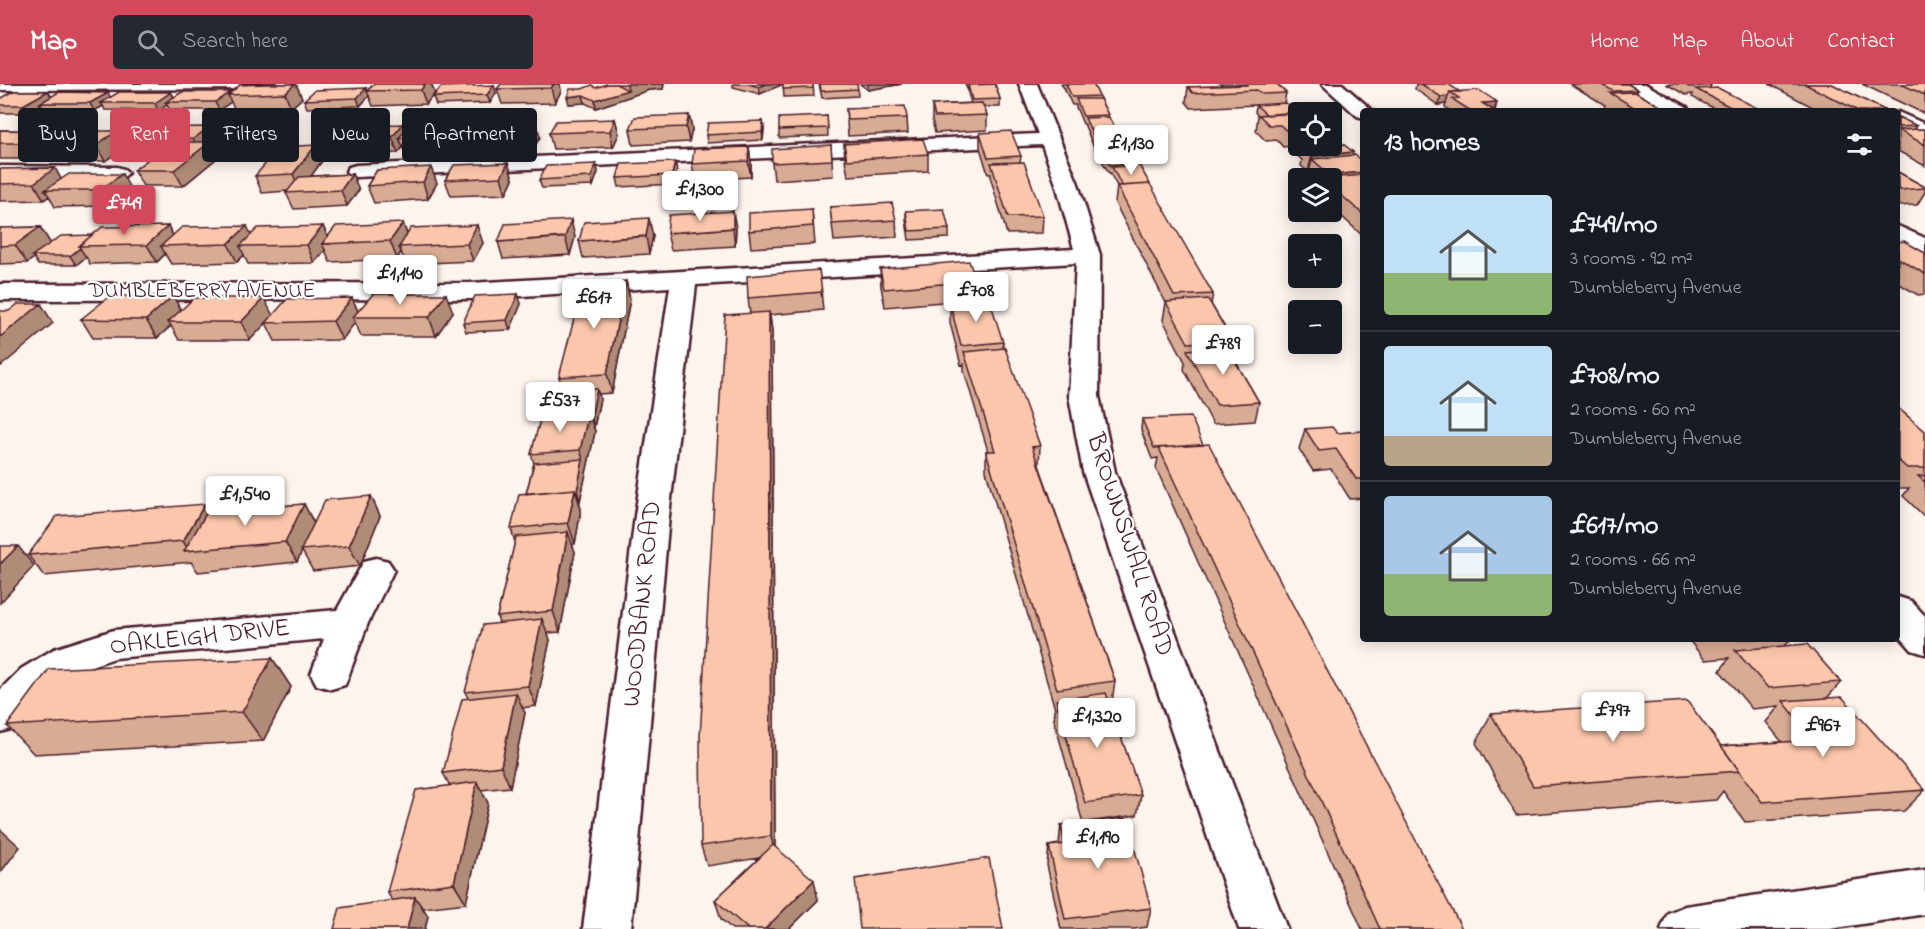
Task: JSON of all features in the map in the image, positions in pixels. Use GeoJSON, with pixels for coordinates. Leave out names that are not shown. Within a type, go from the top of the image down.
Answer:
{"type":"FeatureCollection","features":[{"type":"Feature","properties":{"kind":"street"},"geometry":{"type":"LineString","coordinates":[[0,85],[267,84]]}},
{"type":"Feature","properties":{"kind":"street","name":"BROWNSWALL ROAD"},"geometry":{"type":"LineString","coordinates":[[1028,84],[1067,184],[1088,255],[1084,396],[1100,472],[1263,929]]}},
{"type":"Feature","properties":{"kind":"street"},"geometry":{"type":"LineString","coordinates":[[1331,84],[1360,109]]}},
{"type":"Feature","properties":{"kind":"street"},"geometry":{"type":"LineString","coordinates":[[1632,84],[1675,108]]}},
{"type":"Feature","properties":{"kind":"street"},"geometry":{"type":"LineString","coordinates":[[1900,119],[1925,132]]}},
{"type":"Feature","properties":{"kind":"street"},"geometry":{"type":"LineString","coordinates":[[356,171],[1050,139]]}},
{"type":"Feature","properties":{"kind":"street"},"geometry":{"type":"LineString","coordinates":[[0,172],[116,174]]}},
{"type":"Feature","properties":{"kind":"street"},"geometry":{"type":"LineString","coordinates":[[1900,234],[1925,248]]}},
{"type":"Feature","properties":{"kind":"street","name":"DUMBLEBERRY AVENUE"},"geometry":{"type":"LineString","coordinates":[[4,295],[470,291],[1088,255]]}},
{"type":"Feature","properties":{"kind":"street","name":"WOODBANK ROAD"},"geometry":{"type":"LineString","coordinates":[[607,929],[652,516],[684,279]]}},
{"type":"Feature","properties":{"kind":"street"},"geometry":{"type":"LineString","coordinates":[[331,674],[349,623],[376,570]]}},
{"type":"Feature","properties":{"kind":"street"},"geometry":{"type":"LineString","coordinates":[[1900,612],[1925,640]]}},
{"type":"Feature","properties":{"kind":"street","name":"OAKLEIGH DRIVE"},"geometry":{"type":"LineString","coordinates":[[0,716],[35,680],[68,659],[114,644],[349,623]]}},
{"type":"Feature","properties":{"kind":"street"},"geometry":{"type":"LineString","coordinates":[[1686,929],[1925,892]]}},
{"type":"Feature","properties":{"kind":"building"},"geometry":{"type":"Polygon","coordinates":[[[295,84],[285,93],[228,95],[240,85],[295,84]]]}},
{"type":"Feature","properties":{"kind":"building"},"geometry":{"type":"Polygon","coordinates":[[[374,84],[425,84],[421,90],[367,91],[374,84]]]}},
{"type":"Feature","properties":{"kind":"building"},"geometry":{"type":"Polygon","coordinates":[[[501,84],[554,84],[551,88],[497,89],[501,84]]]}},
{"type":"Feature","properties":{"kind":"building"},"geometry":{"type":"Polygon","coordinates":[[[616,84],[628,90],[595,100],[583,95],[567,97],[570,89],[582,89],[592,85],[596,88],[616,84]]]}},
{"type":"Feature","properties":{"kind":"building"},"geometry":{"type":"Polygon","coordinates":[[[748,84],[765,84],[759,87],[748,84]]]}},
{"type":"Feature","properties":{"kind":"building"},"geometry":{"type":"Polygon","coordinates":[[[783,84],[813,84],[813,88],[783,89],[783,84]]]}},
{"type":"Feature","properties":{"kind":"building"},"geometry":{"type":"Polygon","coordinates":[[[820,84],[857,84],[858,89],[821,91],[820,84]]]}},
{"type":"Feature","properties":{"kind":"building"},"geometry":{"type":"Polygon","coordinates":[[[995,84],[1000,99],[972,100],[968,85],[995,84]]]}},
{"type":"Feature","properties":{"kind":"building"},"geometry":{"type":"Polygon","coordinates":[[[1066,84],[1093,84],[1099,96],[1072,97],[1066,84]]]}},
{"type":"Feature","properties":{"kind":"building"},"geometry":{"type":"Polygon","coordinates":[[[1277,84],[1286,93],[1262,94],[1257,90],[1193,93],[1188,87],[1247,85],[1277,84]]]}},
{"type":"Feature","properties":{"kind":"building"},"geometry":{"type":"Polygon","coordinates":[[[1421,84],[1448,84],[1460,92],[1450,92],[1448,96],[1441,97],[1421,84]]]}},
{"type":"Feature","properties":{"kind":"building"},"geometry":{"type":"Polygon","coordinates":[[[1601,84],[1628,84],[1638,90],[1613,91],[1601,84]]]}},
{"type":"Feature","properties":{"kind":"building"},"geometry":{"type":"Polygon","coordinates":[[[1684,84],[1708,84],[1711,85],[1689,87],[1684,84]]]}},
{"type":"Feature","properties":{"kind":"building"},"geometry":{"type":"Polygon","coordinates":[[[1805,84],[1832,84],[1880,108],[1852,108],[1805,84]]]}},
{"type":"Feature","properties":{"kind":"building"},"geometry":{"type":"Polygon","coordinates":[[[1901,84],[1925,84],[1925,95],[1901,84]]]}},
{"type":"Feature","properties":{"kind":"building"},"geometry":{"type":"Polygon","coordinates":[[[494,85],[487,95],[433,97],[441,87],[494,85]]]}},
{"type":"Feature","properties":{"kind":"building"},"geometry":{"type":"Polygon","coordinates":[[[366,88],[357,98],[304,100],[315,90],[366,88]]]}},
{"type":"Feature","properties":{"kind":"building"},"geometry":{"type":"Polygon","coordinates":[[[1718,88],[1757,108],[1732,108],[1696,89],[1718,88]]]}},
{"type":"Feature","properties":{"kind":"building"},"geometry":{"type":"Polygon","coordinates":[[[1479,90],[1497,102],[1482,103],[1490,108],[1466,108],[1452,99],[1459,98],[1450,92],[1479,90]]]}},
{"type":"Feature","properties":{"kind":"building"},"geometry":{"type":"Polygon","coordinates":[[[14,91],[48,91],[23,105],[0,105],[0,99],[14,91]]]}},
{"type":"Feature","properties":{"kind":"building"},"geometry":{"type":"Polygon","coordinates":[[[59,92],[108,93],[90,103],[40,103],[59,92]]]}},
{"type":"Feature","properties":{"kind":"building"},"geometry":{"type":"Polygon","coordinates":[[[119,92],[171,92],[155,103],[101,103],[119,92]]]}},
{"type":"Feature","properties":{"kind":"building"},"geometry":{"type":"Polygon","coordinates":[[[182,92],[230,92],[215,102],[166,102],[182,92]]]}},
{"type":"Feature","properties":{"kind":"building"},"geometry":{"type":"Polygon","coordinates":[[[1635,92],[1664,108],[1635,108],[1610,93],[1635,92]]]}},
{"type":"Feature","properties":{"kind":"building"},"geometry":{"type":"Polygon","coordinates":[[[1076,99],[1100,99],[1108,115],[1083,116],[1076,99]]]}},
{"type":"Feature","properties":{"kind":"building"},"geometry":{"type":"Polygon","coordinates":[[[982,103],[987,115],[935,117],[932,105],[982,103]]]}},
{"type":"Feature","properties":{"kind":"building"},"geometry":{"type":"Polygon","coordinates":[[[1286,103],[1288,114],[1267,115],[1256,105],[1286,103]]]}},
{"type":"Feature","properties":{"kind":"building"},"geometry":{"type":"Polygon","coordinates":[[[905,106],[907,118],[847,120],[846,109],[905,106]]]}},
{"type":"Feature","properties":{"kind":"building"},"geometry":{"type":"Polygon","coordinates":[[[1288,113],[1288,131],[1280,125],[1269,125],[1259,115],[1288,113]]]}},
{"type":"Feature","properties":{"kind":"building"},"geometry":{"type":"Polygon","coordinates":[[[689,115],[686,127],[630,129],[635,117],[689,115]]]}},
{"type":"Feature","properties":{"kind":"building"},"geometry":{"type":"Polygon","coordinates":[[[827,116],[828,128],[779,130],[779,118],[827,116]]]}},
{"type":"Feature","properties":{"kind":"building"},"geometry":{"type":"Polygon","coordinates":[[[1109,117],[1118,136],[1094,137],[1085,118],[1109,117]]]}},
{"type":"Feature","properties":{"kind":"building"},"geometry":{"type":"Polygon","coordinates":[[[1900,118],[1917,126],[1900,127],[1900,118]]]}},
{"type":"Feature","properties":{"kind":"building"},"geometry":{"type":"Polygon","coordinates":[[[615,119],[610,131],[549,133],[556,121],[615,119]]]}},
{"type":"Feature","properties":{"kind":"building"},"geometry":{"type":"Polygon","coordinates":[[[763,121],[762,132],[706,135],[708,123],[763,121]]]}},
{"type":"Feature","properties":{"kind":"building"},"geometry":{"type":"Polygon","coordinates":[[[390,124],[402,124],[392,137],[390,137],[390,124]]]}},
{"type":"Feature","properties":{"kind":"building"},"geometry":{"type":"Polygon","coordinates":[[[190,127],[202,127],[202,132],[190,139],[190,127]]]}},
{"type":"Feature","properties":{"kind":"building"},"geometry":{"type":"Polygon","coordinates":[[[0,130],[18,130],[18,143],[0,143],[0,130]]]}},
{"type":"Feature","properties":{"kind":"building"},"geometry":{"type":"Polygon","coordinates":[[[1925,130],[1925,145],[1900,131],[1925,130]]]}},
{"type":"Feature","properties":{"kind":"building"},"geometry":{"type":"Polygon","coordinates":[[[98,131],[110,131],[110,136],[98,144],[98,131]]]}},
{"type":"Feature","properties":{"kind":"building"},"geometry":{"type":"Polygon","coordinates":[[[1011,131],[1021,156],[988,158],[980,133],[1011,131]]]}},
{"type":"Feature","properties":{"kind":"building"},"geometry":{"type":"Polygon","coordinates":[[[1119,138],[1136,163],[1110,165],[1095,139],[1119,138]]]}},
{"type":"Feature","properties":{"kind":"building"},"geometry":{"type":"Polygon","coordinates":[[[923,139],[928,154],[847,160],[844,144],[923,139]]]}},
{"type":"Feature","properties":{"kind":"building"},"geometry":{"type":"Polygon","coordinates":[[[190,142],[202,142],[202,148],[190,158],[190,142]]]}},
{"type":"Feature","properties":{"kind":"building"},"geometry":{"type":"Polygon","coordinates":[[[1342,143],[1353,152],[1342,153],[1342,143]]]}},
{"type":"Feature","properties":{"kind":"building"},"geometry":{"type":"Polygon","coordinates":[[[311,145],[311,151],[293,174],[255,176],[267,162],[299,162],[299,146],[311,145]]]}},
{"type":"Feature","properties":{"kind":"building"},"geometry":{"type":"Polygon","coordinates":[[[831,145],[832,160],[772,163],[772,149],[831,145]]]}},
{"type":"Feature","properties":{"kind":"building"},"geometry":{"type":"Polygon","coordinates":[[[749,147],[748,161],[692,164],[694,149],[749,147]]]}},
{"type":"Feature","properties":{"kind":"building"},"geometry":{"type":"Polygon","coordinates":[[[1355,155],[1360,159],[1360,172],[1342,174],[1342,168],[1322,168],[1312,159],[1355,155]]]}},
{"type":"Feature","properties":{"kind":"building"},"geometry":{"type":"Polygon","coordinates":[[[145,162],[184,162],[174,170],[134,170],[145,162]]]}},
{"type":"Feature","properties":{"kind":"building"},"geometry":{"type":"Polygon","coordinates":[[[675,162],[672,175],[617,178],[621,164],[675,162]]]}},
{"type":"Feature","properties":{"kind":"building"},"geometry":{"type":"Polygon","coordinates":[[[1024,162],[1043,216],[1008,217],[991,163],[1024,162]]]}},
{"type":"Feature","properties":{"kind":"building"},"geometry":{"type":"Polygon","coordinates":[[[508,163],[501,177],[445,180],[454,165],[508,163]]]}},
{"type":"Feature","properties":{"kind":"building"},"geometry":{"type":"Polygon","coordinates":[[[596,164],[591,177],[539,180],[546,166],[596,164]]]}},
{"type":"Feature","properties":{"kind":"building"},"geometry":{"type":"Polygon","coordinates":[[[1139,165],[1150,184],[1122,186],[1112,167],[1139,165]]]}},
{"type":"Feature","properties":{"kind":"building"},"geometry":{"type":"Polygon","coordinates":[[[431,167],[423,182],[367,186],[377,170],[431,167]]]}},
{"type":"Feature","properties":{"kind":"building"},"geometry":{"type":"Polygon","coordinates":[[[55,168],[34,183],[0,184],[0,169],[55,168]]]}},
{"type":"Feature","properties":{"kind":"building"},"geometry":{"type":"Polygon","coordinates":[[[1900,173],[1925,187],[1900,190],[1900,173]]]}},
{"type":"Feature","properties":{"kind":"building"},"geometry":{"type":"Polygon","coordinates":[[[69,174],[122,174],[100,190],[45,190],[69,174]]]}},
{"type":"Feature","properties":{"kind":"building"},"geometry":{"type":"Polygon","coordinates":[[[352,174],[341,190],[286,193],[299,177],[352,174]]]}},
{"type":"Feature","properties":{"kind":"building"},"geometry":{"type":"Polygon","coordinates":[[[1360,175],[1360,212],[1342,196],[1342,177],[1360,175]]]}},
{"type":"Feature","properties":{"kind":"building"},"geometry":{"type":"Polygon","coordinates":[[[1150,184],[1213,294],[1174,296],[1117,186],[1150,184]]]}},
{"type":"Feature","properties":{"kind":"building"},"geometry":{"type":"Polygon","coordinates":[[[892,203],[896,220],[832,224],[830,207],[892,203]]]}},
{"type":"Feature","properties":{"kind":"building"},"geometry":{"type":"Polygon","coordinates":[[[812,209],[813,226],[749,231],[749,213],[812,209]]]}},
{"type":"Feature","properties":{"kind":"building"},"geometry":{"type":"Polygon","coordinates":[[[944,209],[949,229],[909,231],[906,211],[944,209]]]}},
{"type":"Feature","properties":{"kind":"building"},"geometry":{"type":"Polygon","coordinates":[[[733,211],[733,228],[667,233],[669,215],[733,211]]]}},
{"type":"Feature","properties":{"kind":"building"},"geometry":{"type":"Polygon","coordinates":[[[649,218],[646,236],[579,241],[584,222],[649,218]]]}},
{"type":"Feature","properties":{"kind":"building"},"geometry":{"type":"Polygon","coordinates":[[[571,220],[565,237],[498,242],[505,224],[571,220]]]}},
{"type":"Feature","properties":{"kind":"building"},"geometry":{"type":"Polygon","coordinates":[[[403,223],[390,241],[322,244],[336,226],[403,223]]]}},
{"type":"Feature","properties":{"kind":"building"},"geometry":{"type":"Polygon","coordinates":[[[477,225],[467,244],[399,247],[411,228],[477,225]]]}},
{"type":"Feature","properties":{"kind":"building"},"geometry":{"type":"Polygon","coordinates":[[[168,226],[147,245],[79,246],[102,227],[168,226]]]}},
{"type":"Feature","properties":{"kind":"building"},"geometry":{"type":"Polygon","coordinates":[[[247,226],[228,244],[161,246],[182,227],[247,226]]]}},
{"type":"Feature","properties":{"kind":"building"},"geometry":{"type":"Polygon","coordinates":[[[323,226],[307,245],[240,246],[258,228],[323,226]]]}},
{"type":"Feature","properties":{"kind":"building"},"geometry":{"type":"Polygon","coordinates":[[[40,227],[15,245],[0,246],[0,228],[40,227]]]}},
{"type":"Feature","properties":{"kind":"building"},"geometry":{"type":"Polygon","coordinates":[[[92,235],[70,256],[32,256],[61,236],[92,235]]]}},
{"type":"Feature","properties":{"kind":"building"},"geometry":{"type":"Polygon","coordinates":[[[1904,241],[1925,253],[1925,274],[1900,259],[1900,242],[1904,241]]]}},
{"type":"Feature","properties":{"kind":"building"},"geometry":{"type":"Polygon","coordinates":[[[969,261],[976,281],[884,289],[880,269],[969,261]]]}},
{"type":"Feature","properties":{"kind":"building"},"geometry":{"type":"Polygon","coordinates":[[[819,270],[822,292],[748,298],[747,276],[819,270]]]}},
{"type":"Feature","properties":{"kind":"building"},"geometry":{"type":"Polygon","coordinates":[[[626,281],[607,374],[559,377],[583,284],[626,281]]]}},
{"type":"Feature","properties":{"kind":"building"},"geometry":{"type":"Polygon","coordinates":[[[373,294],[446,294],[429,317],[353,317],[373,294]]]}},
{"type":"Feature","properties":{"kind":"building"},"geometry":{"type":"Polygon","coordinates":[[[518,294],[507,320],[463,323],[475,296],[518,294]]]}},
{"type":"Feature","properties":{"kind":"building"},"geometry":{"type":"Polygon","coordinates":[[[110,296],[173,296],[146,320],[81,319],[110,296]]]}},
{"type":"Feature","properties":{"kind":"building"},"geometry":{"type":"Polygon","coordinates":[[[194,298],[264,298],[241,322],[168,322],[194,298]]]}},
{"type":"Feature","properties":{"kind":"building"},"geometry":{"type":"Polygon","coordinates":[[[352,298],[333,321],[266,323],[287,299],[352,298]]]}},
{"type":"Feature","properties":{"kind":"building"},"geometry":{"type":"Polygon","coordinates":[[[1208,299],[1232,340],[1188,343],[1166,302],[1208,299]]]}},
{"type":"Feature","properties":{"kind":"building"},"geometry":{"type":"Polygon","coordinates":[[[990,301],[1003,342],[961,346],[950,304],[990,301]]]}},
{"type":"Feature","properties":{"kind":"building"},"geometry":{"type":"Polygon","coordinates":[[[18,304],[41,304],[0,337],[0,311],[9,311],[18,304]]]}},
{"type":"Feature","properties":{"kind":"building"},"geometry":{"type":"Polygon","coordinates":[[[769,312],[771,836],[701,846],[700,737],[725,315],[769,312]]]}},
{"type":"Feature","properties":{"kind":"building"},"geometry":{"type":"Polygon","coordinates":[[[1227,347],[1259,402],[1217,405],[1187,350],[1227,347]]]}},
{"type":"Feature","properties":{"kind":"building"},"geometry":{"type":"Polygon","coordinates":[[[1005,348],[1040,446],[1032,447],[1115,681],[1057,689],[986,451],[995,451],[964,352],[1005,348]]]}},
{"type":"Feature","properties":{"kind":"building"},"geometry":{"type":"Polygon","coordinates":[[[597,389],[591,417],[589,412],[545,416],[552,392],[597,389]]]}},
{"type":"Feature","properties":{"kind":"building"},"geometry":{"type":"Polygon","coordinates":[[[1900,410],[1925,431],[1925,468],[1907,468],[1900,462],[1900,410]]]}},
{"type":"Feature","properties":{"kind":"building"},"geometry":{"type":"Polygon","coordinates":[[[589,412],[580,450],[531,454],[541,416],[589,412]]]}},
{"type":"Feature","properties":{"kind":"building"},"geometry":{"type":"Polygon","coordinates":[[[1191,417],[1203,445],[1154,448],[1142,419],[1191,417]]]}},
{"type":"Feature","properties":{"kind":"building"},"geometry":{"type":"Polygon","coordinates":[[[1332,427],[1337,433],[1360,431],[1360,479],[1356,479],[1336,449],[1319,451],[1305,429],[1332,427]]]}},
{"type":"Feature","properties":{"kind":"building"},"geometry":{"type":"Polygon","coordinates":[[[1209,444],[1462,929],[1380,929],[1159,448],[1209,444]]]}},
{"type":"Feature","properties":{"kind":"building"},"geometry":{"type":"Polygon","coordinates":[[[583,459],[577,491],[575,489],[526,494],[534,463],[583,459]]]}},
{"type":"Feature","properties":{"kind":"building"},"geometry":{"type":"Polygon","coordinates":[[[575,489],[568,523],[511,529],[519,494],[575,489]]]}},
{"type":"Feature","properties":{"kind":"building"},"geometry":{"type":"Polygon","coordinates":[[[371,496],[349,546],[301,550],[325,500],[371,496]]]}},
{"type":"Feature","properties":{"kind":"building"},"geometry":{"type":"Polygon","coordinates":[[[205,504],[183,541],[28,555],[57,516],[205,504]]]}},
{"type":"Feature","properties":{"kind":"building"},"geometry":{"type":"Polygon","coordinates":[[[304,504],[285,542],[184,551],[207,512],[304,504]]]}},
{"type":"Feature","properties":{"kind":"building"},"geometry":{"type":"Polygon","coordinates":[[[568,532],[553,611],[497,617],[516,537],[568,532]]]}},
{"type":"Feature","properties":{"kind":"building"},"geometry":{"type":"Polygon","coordinates":[[[0,546],[18,546],[0,564],[0,546]]]}},
{"type":"Feature","properties":{"kind":"building"},"geometry":{"type":"Polygon","coordinates":[[[542,619],[528,686],[465,692],[483,625],[542,619]]]}},
{"type":"Feature","properties":{"kind":"building"},"geometry":{"type":"Polygon","coordinates":[[[1807,644],[1841,682],[1768,688],[1735,650],[1807,644]]]}},
{"type":"Feature","properties":{"kind":"building"},"geometry":{"type":"Polygon","coordinates":[[[272,658],[242,712],[7,726],[49,669],[272,658]]]}},
{"type":"Feature","properties":{"kind":"building"},"geometry":{"type":"Polygon","coordinates":[[[516,693],[501,766],[443,773],[462,699],[516,693]]]}},
{"type":"Feature","properties":{"kind":"building"},"geometry":{"type":"Polygon","coordinates":[[[1106,693],[1141,795],[1085,803],[1056,700],[1106,693]]]}},
{"type":"Feature","properties":{"kind":"building"},"geometry":{"type":"Polygon","coordinates":[[[1842,697],[1925,790],[1762,802],[1721,746],[1814,740],[1783,701],[1842,697]]]}},
{"type":"Feature","properties":{"kind":"building"},"geometry":{"type":"Polygon","coordinates":[[[1687,701],[1740,771],[1533,786],[1491,714],[1687,701]]]}},
{"type":"Feature","properties":{"kind":"building"},"geometry":{"type":"Polygon","coordinates":[[[477,782],[454,883],[387,892],[416,790],[477,782]]]}},
{"type":"Feature","properties":{"kind":"building"},"geometry":{"type":"Polygon","coordinates":[[[1126,818],[1151,908],[1065,919],[1049,846],[1065,844],[1061,825],[1126,818]]]}},
{"type":"Feature","properties":{"kind":"building"},"geometry":{"type":"Polygon","coordinates":[[[773,845],[814,880],[765,929],[748,929],[715,900],[773,845]]]}},
{"type":"Feature","properties":{"kind":"building"},"geometry":{"type":"Polygon","coordinates":[[[989,858],[1003,929],[860,929],[855,879],[989,858]]]}},
{"type":"Feature","properties":{"kind":"building"},"geometry":{"type":"Polygon","coordinates":[[[415,897],[407,929],[334,929],[340,908],[415,897]]]}}]}
